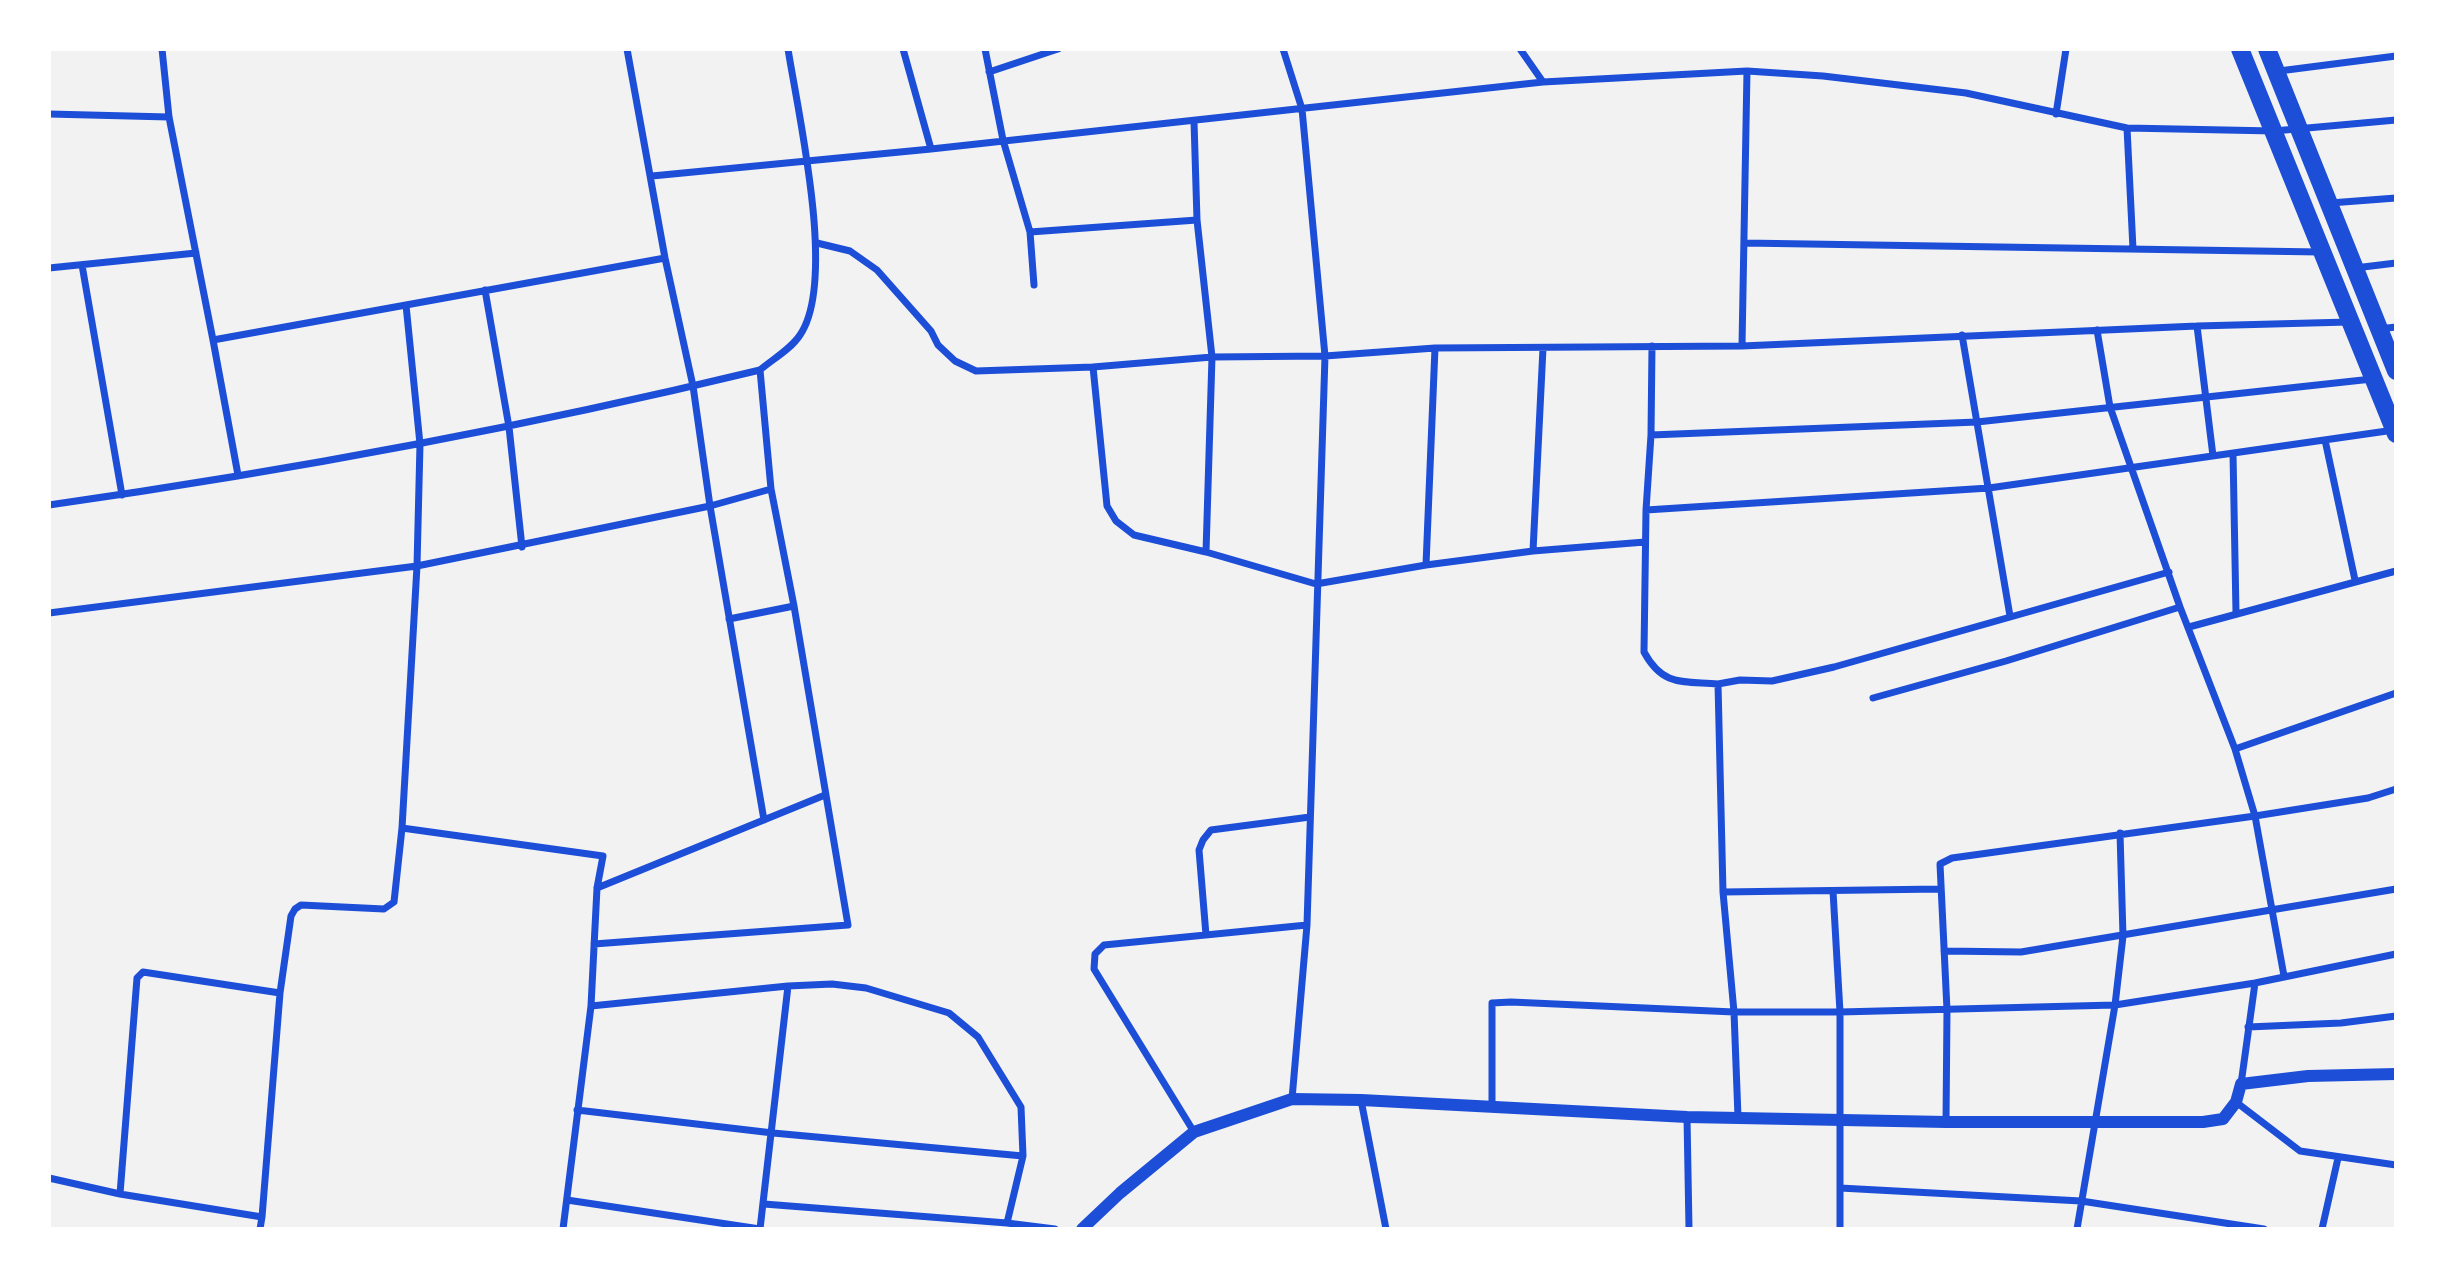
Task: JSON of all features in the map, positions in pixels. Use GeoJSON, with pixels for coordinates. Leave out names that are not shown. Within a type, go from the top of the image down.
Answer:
{"type":"FeatureCollection","features":[{"type":"Feature","properties":{"kind":"main road"},"geometry":{"type":"LineString","coordinates":[[2240,49],[2395,432]]}},
{"type":"Feature","properties":{"kind":"main road"},"geometry":{"type":"LineString","coordinates":[[2267,49],[2354,268],[2387,329],[2396,372]]}},
{"type":"Feature","properties":{"kind":"street"},"geometry":{"type":"LineString","coordinates":[[162,49],[169,117],[238,475]]}},
{"type":"Feature","properties":{"kind":"street"},"geometry":{"type":"LineString","coordinates":[[627,49],[665,258],[693,386],[710,506],[764,820]]}},
{"type":"Feature","properties":{"kind":"street"},"geometry":{"type":"LineString","coordinates":[[49,505],[420,444],[509,427],[760,370],[800,336],[812,305],[817,243],[788,49]]}},
{"type":"Feature","properties":{"kind":"street"},"geometry":{"type":"LineString","coordinates":[[903,49],[931,149]]}},
{"type":"Feature","properties":{"kind":"street"},"geometry":{"type":"LineString","coordinates":[[985,49],[1003,140],[1030,232],[1034,285]]}},
{"type":"Feature","properties":{"kind":"street"},"geometry":{"type":"LineString","coordinates":[[989,72],[1058,49]]}},
{"type":"Feature","properties":{"kind":"street"},"geometry":{"type":"LineString","coordinates":[[1283,49],[1302,109],[1325,356],[1307,925],[1292,1099]]}},
{"type":"Feature","properties":{"kind":"street"},"geometry":{"type":"LineString","coordinates":[[1520,49],[1543,82]]}},
{"type":"Feature","properties":{"kind":"street"},"geometry":{"type":"LineString","coordinates":[[2056,114],[2066,49]]}},
{"type":"Feature","properties":{"kind":"street"},"geometry":{"type":"LineString","coordinates":[[2277,71],[2396,56]]}},
{"type":"Feature","properties":{"kind":"street"},"geometry":{"type":"LineString","coordinates":[[652,176],[931,149],[1543,82],[1747,71],[1823,76],[1939,90],[2127,128],[2274,131],[2396,120]]}},
{"type":"Feature","properties":{"kind":"street"},"geometry":{"type":"LineString","coordinates":[[1742,346],[1747,71]]}},
{"type":"Feature","properties":{"kind":"street"},"geometry":{"type":"LineString","coordinates":[[49,114],[169,117]]}},
{"type":"Feature","properties":{"kind":"street"},"geometry":{"type":"LineString","coordinates":[[1194,121],[1197,220],[1212,357],[1206,552]]}},
{"type":"Feature","properties":{"kind":"street"},"geometry":{"type":"LineString","coordinates":[[2127,128],[2133,249]]}},
{"type":"Feature","properties":{"kind":"street"},"geometry":{"type":"LineString","coordinates":[[2329,203],[2396,198]]}},
{"type":"Feature","properties":{"kind":"street"},"geometry":{"type":"LineString","coordinates":[[1030,232],[1197,220]]}},
{"type":"Feature","properties":{"kind":"street"},"geometry":{"type":"LineString","coordinates":[[817,243],[850,251],[877,270],[931,331],[938,345],[955,361],[976,371],[1093,368],[1212,357],[1325,356],[1435,348],[1742,346],[1962,335],[2350,322]]}},
{"type":"Feature","properties":{"kind":"street"},"geometry":{"type":"LineString","coordinates":[[1744,243],[2321,252]]}},
{"type":"Feature","properties":{"kind":"street"},"geometry":{"type":"LineString","coordinates":[[49,268],[196,253]]}},
{"type":"Feature","properties":{"kind":"street"},"geometry":{"type":"LineString","coordinates":[[213,340],[665,258]]}},
{"type":"Feature","properties":{"kind":"street"},"geometry":{"type":"LineString","coordinates":[[2354,268],[2396,263]]}},
{"type":"Feature","properties":{"kind":"street"},"geometry":{"type":"LineString","coordinates":[[82,265],[122,495]]}},
{"type":"Feature","properties":{"kind":"street"},"geometry":{"type":"LineString","coordinates":[[485,290],[509,427],[522,547]]}},
{"type":"Feature","properties":{"kind":"street"},"geometry":{"type":"LineString","coordinates":[[260,1229],[280,993],[291,916],[301,905],[384,909],[394,902],[402,828],[417,566],[420,444],[406,305]]}},
{"type":"Feature","properties":{"kind":"street"},"geometry":{"type":"LineString","coordinates":[[2197,326],[2213,456]]}},
{"type":"Feature","properties":{"kind":"street"},"geometry":{"type":"LineString","coordinates":[[2097,330],[2110,407],[2180,607],[2235,749],[2255,816],[2284,976]]}},
{"type":"Feature","properties":{"kind":"street"},"geometry":{"type":"LineString","coordinates":[[1962,335],[2010,616]]}},
{"type":"Feature","properties":{"kind":"street"},"geometry":{"type":"LineString","coordinates":[[1652,346],[1644,652],[1653,668],[1670,680],[1718,684],[1740,680],[1772,681],[1834,667],[2169,572]]}},
{"type":"Feature","properties":{"kind":"street"},"geometry":{"type":"LineString","coordinates":[[1426,565],[1435,348]]}},
{"type":"Feature","properties":{"kind":"street"},"geometry":{"type":"LineString","coordinates":[[1533,551],[1543,348]]}},
{"type":"Feature","properties":{"kind":"street"},"geometry":{"type":"LineString","coordinates":[[1093,368],[1107,506],[1116,521],[1134,535],[1206,552],[1316,584],[1426,565],[1533,551],[1645,542]]}},
{"type":"Feature","properties":{"kind":"street"},"geometry":{"type":"LineString","coordinates":[[594,944],[848,925],[771,489],[760,370]]}},
{"type":"Feature","properties":{"kind":"street"},"geometry":{"type":"LineString","coordinates":[[1651,435],[1976,422],[2373,379]]}},
{"type":"Feature","properties":{"kind":"street"},"geometry":{"type":"LineString","coordinates":[[1646,510],[1989,488],[2395,432]]}},
{"type":"Feature","properties":{"kind":"street"},"geometry":{"type":"LineString","coordinates":[[2325,440],[2355,580]]}},
{"type":"Feature","properties":{"kind":"street"},"geometry":{"type":"LineString","coordinates":[[2233,453],[2236,613]]}},
{"type":"Feature","properties":{"kind":"street"},"geometry":{"type":"LineString","coordinates":[[49,613],[417,566],[522,547],[710,506],[771,489]]}},
{"type":"Feature","properties":{"kind":"street"},"geometry":{"type":"LineString","coordinates":[[2189,627],[2396,571]]}},
{"type":"Feature","properties":{"kind":"street"},"geometry":{"type":"LineString","coordinates":[[729,619],[793,606]]}},
{"type":"Feature","properties":{"kind":"street"},"geometry":{"type":"LineString","coordinates":[[1873,698],[2006,661],[2180,607]]}},
{"type":"Feature","properties":{"kind":"street"},"geometry":{"type":"LineString","coordinates":[[1718,684],[1723,892],[1734,1012],[1738,1118]]}},
{"type":"Feature","properties":{"kind":"street"},"geometry":{"type":"LineString","coordinates":[[2235,749],[2396,693]]}},
{"type":"Feature","properties":{"kind":"street"},"geometry":{"type":"LineString","coordinates":[[1946,1122],[1947,1010],[1940,864],[1952,858],[2368,798],[2396,789]]}},
{"type":"Feature","properties":{"kind":"street"},"geometry":{"type":"LineString","coordinates":[[597,888],[825,795]]}},
{"type":"Feature","properties":{"kind":"street"},"geometry":{"type":"LineString","coordinates":[[1206,935],[1199,850],[1211,830],[1310,817]]}},
{"type":"Feature","properties":{"kind":"street"},"geometry":{"type":"LineString","coordinates":[[402,828],[604,856],[597,888],[591,1006],[563,1229]]}},
{"type":"Feature","properties":{"kind":"street"},"geometry":{"type":"LineString","coordinates":[[2077,1229],[2115,1004],[2123,936],[2120,833]]}},
{"type":"Feature","properties":{"kind":"street"},"geometry":{"type":"LineString","coordinates":[[1723,892],[1940,889]]}},
{"type":"Feature","properties":{"kind":"street"},"geometry":{"type":"LineString","coordinates":[[1944,951],[2021,952],[2396,889]]}},
{"type":"Feature","properties":{"kind":"street"},"geometry":{"type":"LineString","coordinates":[[1833,891],[1840,1012],[1840,1229]]}},
{"type":"Feature","properties":{"kind":"street"},"geometry":{"type":"LineString","coordinates":[[1194,1132],[1094,969],[1096,954],[1104,945],[1307,925]]}},
{"type":"Feature","properties":{"kind":"street"},"geometry":{"type":"LineString","coordinates":[[1492,1108],[1492,1003],[1734,1012],[1947,1010],[2115,1004],[2255,983],[2396,954]]}},
{"type":"Feature","properties":{"kind":"street"},"geometry":{"type":"LineString","coordinates":[[120,1194],[137,978],[143,972],[280,993]]}},
{"type":"Feature","properties":{"kind":"street"},"geometry":{"type":"LineString","coordinates":[[1082,1229],[1119,1193],[1194,1132],[1292,1099],[1362,1100],[1687,1117],[2094,1123],[2203,1122],[2223,1119],[2236,1102],[2241,1084],[2255,983]]}},
{"type":"Feature","properties":{"kind":"street"},"geometry":{"type":"LineString","coordinates":[[591,1006],[832,984],[866,988],[949,1013],[978,1037],[1021,1107],[1023,1156],[1007,1223]]}},
{"type":"Feature","properties":{"kind":"street"},"geometry":{"type":"LineString","coordinates":[[567,1200],[760,1229],[788,986]]}},
{"type":"Feature","properties":{"kind":"street"},"geometry":{"type":"LineString","coordinates":[[2248,1027],[2341,1024],[2396,1016]]}},
{"type":"Feature","properties":{"kind":"street"},"geometry":{"type":"LineString","coordinates":[[2241,1084],[2308,1076],[2396,1074]]}},
{"type":"Feature","properties":{"kind":"street"},"geometry":{"type":"LineString","coordinates":[[1362,1100],[1386,1229]]}},
{"type":"Feature","properties":{"kind":"street"},"geometry":{"type":"LineString","coordinates":[[2236,1102],[2300,1151],[2396,1166]]}},
{"type":"Feature","properties":{"kind":"street"},"geometry":{"type":"LineString","coordinates":[[577,1110],[773,1133],[1023,1156]]}},
{"type":"Feature","properties":{"kind":"street"},"geometry":{"type":"LineString","coordinates":[[1687,1117],[1689,1229]]}},
{"type":"Feature","properties":{"kind":"street"},"geometry":{"type":"LineString","coordinates":[[2322,1229],[2338,1158]]}},
{"type":"Feature","properties":{"kind":"street"},"geometry":{"type":"LineString","coordinates":[[49,1178],[120,1194],[262,1217]]}},
{"type":"Feature","properties":{"kind":"street"},"geometry":{"type":"LineString","coordinates":[[1840,1188],[2081,1201],[2264,1229]]}},
{"type":"Feature","properties":{"kind":"street"},"geometry":{"type":"LineString","coordinates":[[764,1203],[1055,1229]]}}]}
